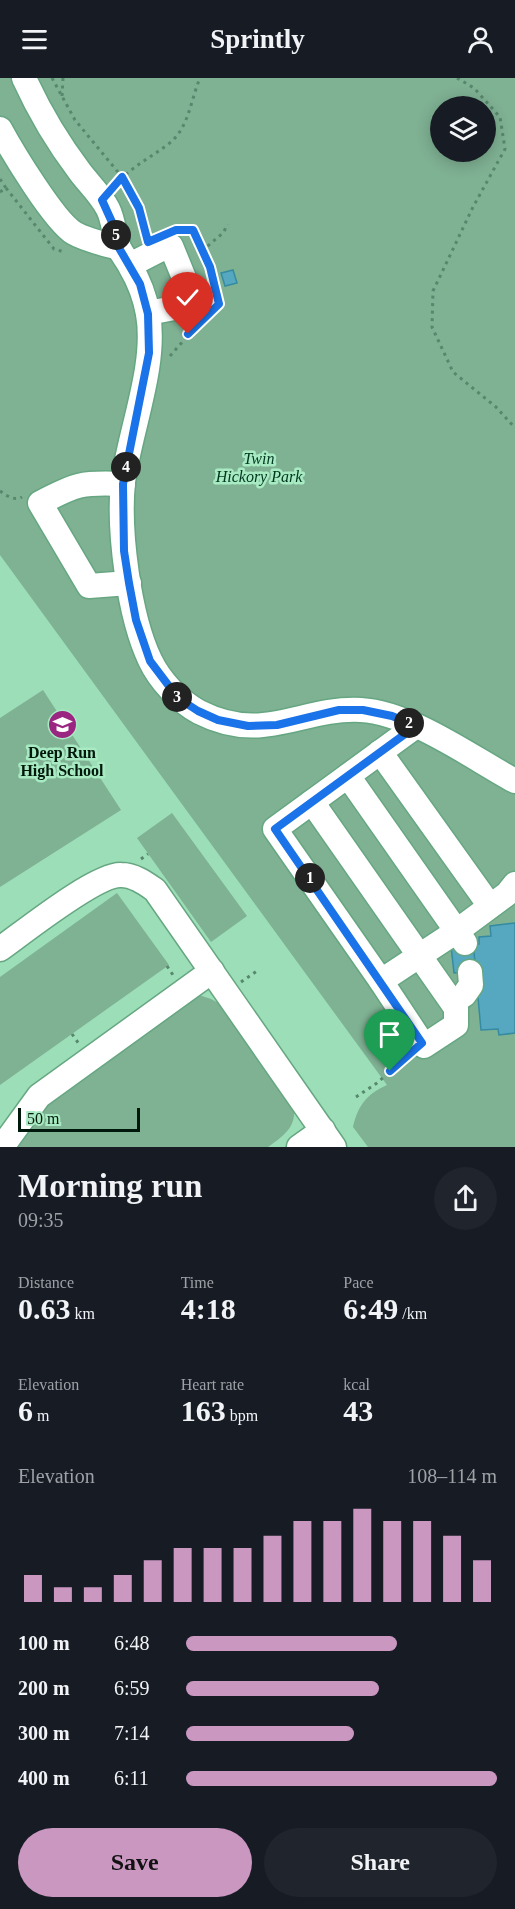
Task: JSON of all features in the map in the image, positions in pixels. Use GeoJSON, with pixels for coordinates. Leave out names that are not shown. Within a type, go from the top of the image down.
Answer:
{"type":"FeatureCollection","features":[{"type":"Feature","properties":{"kind":"lane"},"geometry":{"type":"LineString","coordinates":[[24,78],[54,134],[102,200],[124,256],[140,284],[148,314],[149,353],[123,484],[124,551],[136,620],[150,661],[178,698],[218,720],[248,726],[277,725],[339,710],[363,710],[392,716],[416,726],[515,781]]}},
{"type":"Feature","properties":{"kind":"lane"},"geometry":{"type":"LineString","coordinates":[[0,129],[16,158],[48,204],[72,232],[124,256],[171,246],[191,296],[190,305],[148,314]]}},
{"type":"Feature","properties":{"kind":"lane"},"geometry":{"type":"LineString","coordinates":[[123,484],[83,483],[72,486],[40,503],[89,586],[129,583]]}},
{"type":"Feature","properties":{"kind":"lane"},"geometry":{"type":"LineString","coordinates":[[312,802],[456,1008],[456,1025],[424,1046],[275,829],[416,726]]}},
{"type":"Feature","properties":{"kind":"lane"},"geometry":{"type":"LineString","coordinates":[[380,752],[506,895],[461,938],[419,954],[381,981]]}},
{"type":"Feature","properties":{"kind":"lane"},"geometry":{"type":"LineString","coordinates":[[348,776],[461,938]]}},
{"type":"Feature","properties":{"kind":"lane"},"geometry":{"type":"LineString","coordinates":[[0,949],[98,881],[121,875],[140,879],[154,890],[329,1138],[299,1147]]}},
{"type":"Feature","properties":{"kind":"lane"},"geometry":{"type":"LineString","coordinates":[[2,1147],[39,1096],[212,971]]}},
{"type":"Feature","properties":{"kind":"lane"},"geometry":{"type":"LineString","coordinates":[[453,1002],[464,995],[471,985],[470,972]]}},
{"type":"Feature","properties":{"kind":"path"},"geometry":{"type":"LineString","coordinates":[[52,78],[75,120],[122,177],[139,208],[148,242]]}},
{"type":"Feature","properties":{"kind":"path"},"geometry":{"type":"LineString","coordinates":[[62,98],[63,78]]}},
{"type":"Feature","properties":{"kind":"path"},"geometry":{"type":"LineString","coordinates":[[102,200],[132,167],[172,141],[189,115],[200,78]]}},
{"type":"Feature","properties":{"kind":"path"},"geometry":{"type":"LineString","coordinates":[[457,78],[474,88],[500,117],[505,149],[473,207],[433,291],[432,327],[453,372],[496,407],[515,429]]}},
{"type":"Feature","properties":{"kind":"path"},"geometry":{"type":"LineString","coordinates":[[0,179],[6,189],[0,192]]}},
{"type":"Feature","properties":{"kind":"path"},"geometry":{"type":"LineString","coordinates":[[202,251],[224,232],[227,224]]}},
{"type":"Feature","properties":{"kind":"path"},"geometry":{"type":"LineString","coordinates":[[169,357],[188,334],[219,304],[210,267],[193,230],[176,230]]}},
{"type":"Feature","properties":{"kind":"path"},"geometry":{"type":"LineString","coordinates":[[0,490],[9,497],[18,499]]}},
{"type":"Feature","properties":{"kind":"path"},"geometry":{"type":"LineString","coordinates":[[167,966],[173,975]]}},
{"type":"Feature","properties":{"kind":"path"},"geometry":{"type":"LineString","coordinates":[[240,983],[257,971]]}},
{"type":"Feature","properties":{"kind":"path"},"geometry":{"type":"LineString","coordinates":[[72,1034],[79,1044]]}},
{"type":"Feature","properties":{"kind":"path"},"geometry":{"type":"LineString","coordinates":[[356,1098],[377,1083],[422,1043]]}},
{"type":"Feature","properties":{"kind":"green space","name":"Twin Hickory Park"},"geometry":{"type":"Polygon","coordinates":[[[0,78],[515,78],[515,1147],[368,1147],[353,1127],[355,1119],[364,1101],[387,1085],[0,555],[0,78]]]}},
{"type":"Feature","properties":{"kind":"green space"},"geometry":{"type":"Polygon","coordinates":[[[43,690],[121,810],[0,887],[0,718],[43,690]]]}},
{"type":"Feature","properties":{"kind":"green space"},"geometry":{"type":"Polygon","coordinates":[[[172,813],[247,916],[211,942],[137,838],[172,813]]]}},
{"type":"Feature","properties":{"kind":"green space"},"geometry":{"type":"Polygon","coordinates":[[[117,893],[169,965],[0,1085],[0,977],[117,893]]]}},
{"type":"Feature","properties":{"kind":"green space"},"geometry":{"type":"Polygon","coordinates":[[[199,995],[222,1005],[294,1108],[291,1126],[279,1139],[268,1147],[10,1147],[37,1108],[199,995]]]}},
{"type":"Feature","properties":{"kind":"building"},"geometry":{"type":"Polygon","coordinates":[[[233,270],[237,283],[225,286],[221,273],[233,270]]]}},
{"type":"Feature","properties":{"kind":"building"},"geometry":{"type":"Polygon","coordinates":[[[515,923],[515,1033],[499,1035],[498,1029],[481,1030],[473,944],[479,944],[479,937],[491,936],[490,926],[515,923]]]}},
{"type":"Feature","properties":{"kind":"building"},"geometry":{"type":"Polygon","coordinates":[[[473,944],[476,971],[454,973],[451,946],[473,944]]]}},
{"type":"Feature","properties":{"kind":"place","name":"Deep Run High School"},"geometry":{"type":"Point","coordinates":[62,724]}},
{"type":"Feature","properties":{"kind":"route"},"geometry":{"type":"LineString","coordinates":[[188,334],[219,304],[210,267],[193,230],[176,230],[148,242],[139,208],[122,177],[102,200],[108,208],[119,248],[140,284],[148,314],[149,353],[123,484],[124,551],[136,620],[150,661],[178,698],[218,720],[248,726],[277,725],[339,710],[363,710],[392,716],[416,726],[275,829],[422,1043],[390,1071]]}}]}
